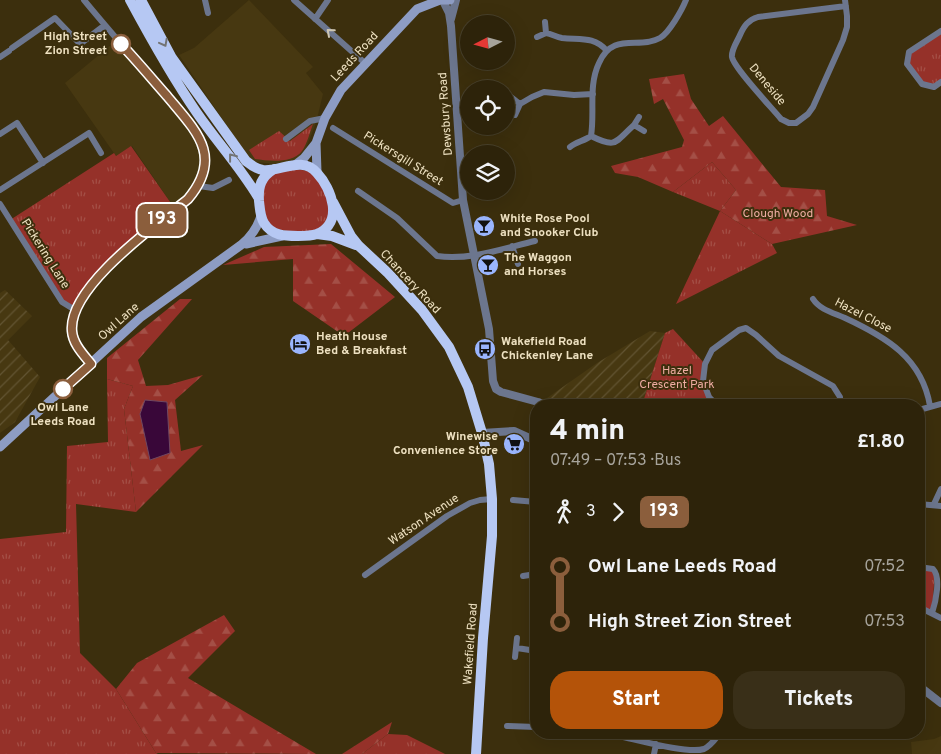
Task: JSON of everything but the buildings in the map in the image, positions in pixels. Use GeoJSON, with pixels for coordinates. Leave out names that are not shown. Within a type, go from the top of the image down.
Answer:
{"type":"FeatureCollection","features":[{"type":"Feature","properties":{"kind":"highway"},"geometry":{"type":"LineString","coordinates":[[130,0],[161,59],[198,114],[243,172],[259,198]]}},
{"type":"Feature","properties":{"kind":"highway"},"geometry":{"type":"LineString","coordinates":[[141,0],[172,58],[246,161],[264,170],[295,165],[306,166],[317,172],[333,202],[333,215],[327,227],[317,234],[282,236],[268,228],[261,216],[258,190],[263,179],[274,169]]}},
{"type":"Feature","properties":{"kind":"highway","name":"Chancery Road"},"geometry":{"type":"LineString","coordinates":[[333,202],[350,236],[422,310],[449,347],[468,387],[482,433],[489,464],[492,499],[492,536]]}},
{"type":"Feature","properties":{"kind":"highway","name":"Chancery Road"},"geometry":{"type":"LineString","coordinates":[[317,234],[332,236],[359,246]]}},
{"type":"Feature","properties":{"kind":"highway","name":"Wakefield Road"},"geometry":{"type":"LineString","coordinates":[[476,754],[483,638],[492,536]]}},
{"type":"Feature","properties":{"kind":"main road","name":"Leeds Road"},"geometry":{"type":"LineString","coordinates":[[409,17],[422,0]]}},
{"type":"Feature","properties":{"kind":"main road","name":"Leeds Road"},"geometry":{"type":"LineString","coordinates":[[295,165],[310,152],[316,143],[325,118],[342,90],[417,9],[443,0]]}},
{"type":"Feature","properties":{"kind":"main road","name":"Leeds Road"},"geometry":{"type":"LineString","coordinates":[[316,143],[317,172]]}},
{"type":"Feature","properties":{"kind":"main road","name":"Owl Lane"},"geometry":{"type":"LineString","coordinates":[[0,447],[141,317],[241,245],[257,228],[261,216]]}},
{"type":"Feature","properties":{"kind":"main road","name":"Owl Lane"},"geometry":{"type":"LineString","coordinates":[[241,245],[282,236]]}},
{"type":"Feature","properties":{"kind":"street"},"geometry":{"type":"LineString","coordinates":[[84,0],[185,116],[197,132],[203,144],[205,156],[204,169],[198,186],[188,199],[107,267],[91,284],[75,310],[72,329],[74,341],[91,364]]}},
{"type":"Feature","properties":{"kind":"street"},"geometry":{"type":"LineString","coordinates":[[204,0],[208,13]]}},
{"type":"Feature","properties":{"kind":"street"},"geometry":{"type":"LineString","coordinates":[[294,0],[366,64]]}},
{"type":"Feature","properties":{"kind":"street"},"geometry":{"type":"LineString","coordinates":[[315,20],[328,0]]}},
{"type":"Feature","properties":{"kind":"street","name":"Dewsbury Road"},"geometry":{"type":"LineString","coordinates":[[443,0],[451,26],[460,156]]}},
{"type":"Feature","properties":{"kind":"street","name":"Dewsbury Road"},"geometry":{"type":"LineString","coordinates":[[451,26],[456,0]]}},
{"type":"Feature","properties":{"kind":"street"},"geometry":{"type":"LineString","coordinates":[[591,136],[594,109],[592,94],[596,70],[601,58],[607,50],[619,44],[653,41],[662,37],[686,0]]}},
{"type":"Feature","properties":{"kind":"street","name":"Deneside"},"geometry":{"type":"LineString","coordinates":[[846,3],[847,27],[843,40],[808,114],[796,123],[781,119],[732,58],[743,28],[751,19],[758,17],[846,3]]}},
{"type":"Feature","properties":{"kind":"street"},"geometry":{"type":"LineString","coordinates":[[0,57],[55,18],[80,44],[105,25]]}},
{"type":"Feature","properties":{"kind":"street"},"geometry":{"type":"LineString","coordinates":[[545,22],[546,33]]}},
{"type":"Feature","properties":{"kind":"street"},"geometry":{"type":"LineString","coordinates":[[941,30],[909,52],[907,64],[922,84],[934,87],[941,82]]}},
{"type":"Feature","properties":{"kind":"street"},"geometry":{"type":"LineString","coordinates":[[537,37],[546,33],[561,38],[593,40],[602,44],[607,50]]}},
{"type":"Feature","properties":{"kind":"street"},"geometry":{"type":"LineString","coordinates":[[515,114],[520,104],[532,96],[544,92],[574,95],[592,94]]}},
{"type":"Feature","properties":{"kind":"street"},"geometry":{"type":"LineString","coordinates":[[515,100],[520,104]]}},
{"type":"Feature","properties":{"kind":"street"},"geometry":{"type":"LineString","coordinates":[[591,136],[604,143],[616,142],[634,125],[639,117]]}},
{"type":"Feature","properties":{"kind":"street"},"geometry":{"type":"LineString","coordinates":[[286,139],[310,120],[325,118]]}},
{"type":"Feature","properties":{"kind":"street"},"geometry":{"type":"LineString","coordinates":[[0,134],[17,123],[43,162]]}},
{"type":"Feature","properties":{"kind":"street"},"geometry":{"type":"LineString","coordinates":[[634,125],[644,131]]}},
{"type":"Feature","properties":{"kind":"street","name":"Pickersgill Street"},"geometry":{"type":"LineString","coordinates":[[333,128],[453,203],[463,200]]}},
{"type":"Feature","properties":{"kind":"street"},"geometry":{"type":"LineString","coordinates":[[0,190],[89,133],[101,153]]}},
{"type":"Feature","properties":{"kind":"street"},"geometry":{"type":"LineString","coordinates":[[570,147],[591,136]]}},
{"type":"Feature","properties":{"kind":"street"},"geometry":{"type":"LineString","coordinates":[[198,186],[212,188],[229,180]]}},
{"type":"Feature","properties":{"kind":"street"},"geometry":{"type":"LineString","coordinates":[[358,191],[397,218],[437,256],[474,255],[535,241]]}},
{"type":"Feature","properties":{"kind":"street"},"geometry":{"type":"LineString","coordinates":[[463,200],[489,329],[493,381],[496,389],[506,394],[530,400]]}},
{"type":"Feature","properties":{"kind":"street","name":"Pickering Lane"},"geometry":{"type":"LineString","coordinates":[[0,204],[62,302],[75,310]]}},
{"type":"Feature","properties":{"kind":"street"},"geometry":{"type":"LineString","coordinates":[[512,246],[518,264]]}},
{"type":"Feature","properties":{"kind":"street","name":"Hazel Close"},"geometry":{"type":"LineString","coordinates":[[813,298],[820,307],[874,333],[903,352],[921,378],[930,406]]}},
{"type":"Feature","properties":{"kind":"street"},"geometry":{"type":"LineString","coordinates":[[711,399],[702,381],[705,364],[712,350],[739,330],[746,328],[779,356],[833,386],[840,399]]}},
{"type":"Feature","properties":{"kind":"street"},"geometry":{"type":"LineString","coordinates":[[925,408],[941,404]]}},
{"type":"Feature","properties":{"kind":"street"},"geometry":{"type":"LineString","coordinates":[[482,433],[514,432],[530,439]]}},
{"type":"Feature","properties":{"kind":"street"},"geometry":{"type":"LineString","coordinates":[[925,504],[938,505],[941,489]]}},
{"type":"Feature","properties":{"kind":"street","name":"Watson Avenue"},"geometry":{"type":"LineString","coordinates":[[365,575],[447,516],[470,503],[492,499]]}},
{"type":"Feature","properties":{"kind":"street"},"geometry":{"type":"LineString","coordinates":[[513,500],[530,501]]}},
{"type":"Feature","properties":{"kind":"street"},"geometry":{"type":"LineString","coordinates":[[925,568],[933,569],[939,575],[940,582],[932,614]]}},
{"type":"Feature","properties":{"kind":"street"},"geometry":{"type":"LineString","coordinates":[[373,570],[377,576]]}},
{"type":"Feature","properties":{"kind":"street"},"geometry":{"type":"LineString","coordinates":[[523,576],[530,575]]}},
{"type":"Feature","properties":{"kind":"street"},"geometry":{"type":"LineString","coordinates":[[925,610],[941,618]]}},
{"type":"Feature","properties":{"kind":"street"},"geometry":{"type":"LineString","coordinates":[[515,657],[517,638]]}},
{"type":"Feature","properties":{"kind":"street"},"geometry":{"type":"LineString","coordinates":[[517,648],[530,650]]}},
{"type":"Feature","properties":{"kind":"street"},"geometry":{"type":"LineString","coordinates":[[925,691],[941,703]]}},
{"type":"Feature","properties":{"kind":"street"},"geometry":{"type":"LineString","coordinates":[[507,726],[530,727]]}},
{"type":"Feature","properties":{"kind":"street"},"geometry":{"type":"LineString","coordinates":[[633,739],[684,750],[705,749],[714,739]]}},
{"type":"Feature","properties":{"kind":"street"},"geometry":{"type":"LineString","coordinates":[[654,754],[656,744]]}},
{"type":"Feature","properties":{"kind":"shaded area"},"geometry":{"type":"Polygon","coordinates":[[[249,0],[313,67],[306,73],[323,94],[316,123],[306,148],[294,160],[274,164],[256,162],[249,158],[179,55],[194,48],[249,0]]]}},
{"type":"Feature","properties":{"kind":"shaded area"},"geometry":{"type":"Polygon","coordinates":[[[117,40],[197,132],[205,156],[199,186],[175,209],[132,146],[116,156],[65,83],[117,40]]]}},
{"type":"Feature","properties":{"kind":"shaded area"},"geometry":{"type":"Polygon","coordinates":[[[5,290],[32,316],[8,340],[40,377],[15,422],[0,433],[0,293],[5,290]]]}},
{"type":"Feature","properties":{"kind":"shaded area"},"geometry":{"type":"Polygon","coordinates":[[[650,331],[665,333],[644,399],[547,398],[597,363],[650,331]]]}},
{"type":"Feature","properties":{"kind":"shaded area"},"geometry":{"type":"Polygon","coordinates":[[[145,400],[167,402],[170,453],[150,460],[140,414],[145,400]]]}},
{"type":"Feature","properties":{"kind":"shaded area"},"geometry":{"type":"Polygon","coordinates":[[[941,736],[941,754],[912,754],[911,742],[934,739],[941,736]]]}},
{"type":"Feature","properties":{"kind":"green space"},"geometry":{"type":"Polygon","coordinates":[[[941,31],[941,82],[934,87],[922,84],[907,64],[909,52],[941,31]]]}},
{"type":"Feature","properties":{"kind":"green space","name":"Clough Wood"},"geometry":{"type":"Polygon","coordinates":[[[684,74],[691,99],[709,126],[723,116],[781,187],[825,190],[827,216],[857,225],[772,244],[720,211],[736,190],[712,162],[673,192],[638,177],[615,173],[611,166],[682,147],[684,140],[663,99],[654,104],[649,79],[684,74]]]}},
{"type":"Feature","properties":{"kind":"green space"},"geometry":{"type":"Polygon","coordinates":[[[313,124],[304,148],[298,155],[292,158],[280,161],[255,159],[249,150],[279,131],[290,141],[313,124]]]}},
{"type":"Feature","properties":{"kind":"green space"},"geometry":{"type":"Polygon","coordinates":[[[131,146],[175,209],[107,267],[75,310],[62,302],[10,220],[114,153],[116,156],[131,146]]]}},
{"type":"Feature","properties":{"kind":"green space"},"geometry":{"type":"Polygon","coordinates":[[[712,162],[736,190],[720,211],[673,192],[712,162]]]}},
{"type":"Feature","properties":{"kind":"green space"},"geometry":{"type":"Polygon","coordinates":[[[280,167],[317,172],[333,215],[312,235],[268,228],[260,185],[280,167]]]}},
{"type":"Feature","properties":{"kind":"green space"},"geometry":{"type":"Polygon","coordinates":[[[720,211],[772,244],[777,253],[676,304],[720,211]]]}},
{"type":"Feature","properties":{"kind":"green space"},"geometry":{"type":"Polygon","coordinates":[[[331,244],[395,297],[344,336],[293,301],[293,259],[223,265],[264,247],[331,244]]]}},
{"type":"Feature","properties":{"kind":"green space"},"geometry":{"type":"Polygon","coordinates":[[[180,299],[192,299],[138,360],[146,386],[168,385],[203,375],[175,400],[181,451],[203,445],[136,512],[124,409],[133,386],[107,379],[107,358],[180,299]]]}},
{"type":"Feature","properties":{"kind":"green space","name":"Hazel Crescent Park"},"geometry":{"type":"Polygon","coordinates":[[[673,329],[705,364],[703,381],[714,399],[644,399],[665,333],[673,329]]]}},
{"type":"Feature","properties":{"kind":"green space"},"geometry":{"type":"Polygon","coordinates":[[[107,379],[133,386],[124,409],[136,512],[76,504],[80,653],[116,689],[158,754],[0,754],[0,539],[66,532],[67,446],[108,442],[107,379]]]}},
{"type":"Feature","properties":{"kind":"green space"},"geometry":{"type":"Polygon","coordinates":[[[925,568],[935,570],[932,613],[925,610],[925,568]]]}},
{"type":"Feature","properties":{"kind":"green space"},"geometry":{"type":"Polygon","coordinates":[[[224,615],[235,631],[188,678],[316,754],[156,753],[116,689],[137,663],[224,615]]]}},
{"type":"Feature","properties":{"kind":"green space"},"geometry":{"type":"Polygon","coordinates":[[[392,722],[388,734],[362,754],[342,754],[392,722]]]}},
{"type":"Feature","properties":{"kind":"green space"},"geometry":{"type":"Polygon","coordinates":[[[388,734],[407,735],[445,754],[362,754],[388,734]]]}},
{"type":"Feature","properties":{"kind":"bus line","name":"193"},"geometry":{"type":"LineString","coordinates":[[63,389],[91,364],[74,341],[72,329],[75,310],[91,284],[107,267],[188,199],[198,186],[204,169],[205,156],[203,144],[197,132],[121,44]]}},
{"type":"Feature","properties":{"kind":"place","name":"High Street Zion Street"},"geometry":{"type":"Point","coordinates":[121,44]}},
{"type":"Feature","properties":{"kind":"place","name":"White Rose Pool and Snooker Club"},"geometry":{"type":"Point","coordinates":[484,226]}},
{"type":"Feature","properties":{"kind":"place","name":"The Waggon and Horses"},"geometry":{"type":"Point","coordinates":[488,265]}},
{"type":"Feature","properties":{"kind":"place","name":"Heath House Bed & Breakfast"},"geometry":{"type":"Point","coordinates":[300,344]}},
{"type":"Feature","properties":{"kind":"place","name":"Wakefield Road Chickenley Lane"},"geometry":{"type":"Point","coordinates":[485,349]}},
{"type":"Feature","properties":{"kind":"place","name":"Owl Lane Leeds Road"},"geometry":{"type":"Point","coordinates":[63,389]}},
{"type":"Feature","properties":{"kind":"place","name":"Winewise Convenience Store"},"geometry":{"type":"Point","coordinates":[514,444]}}]}
